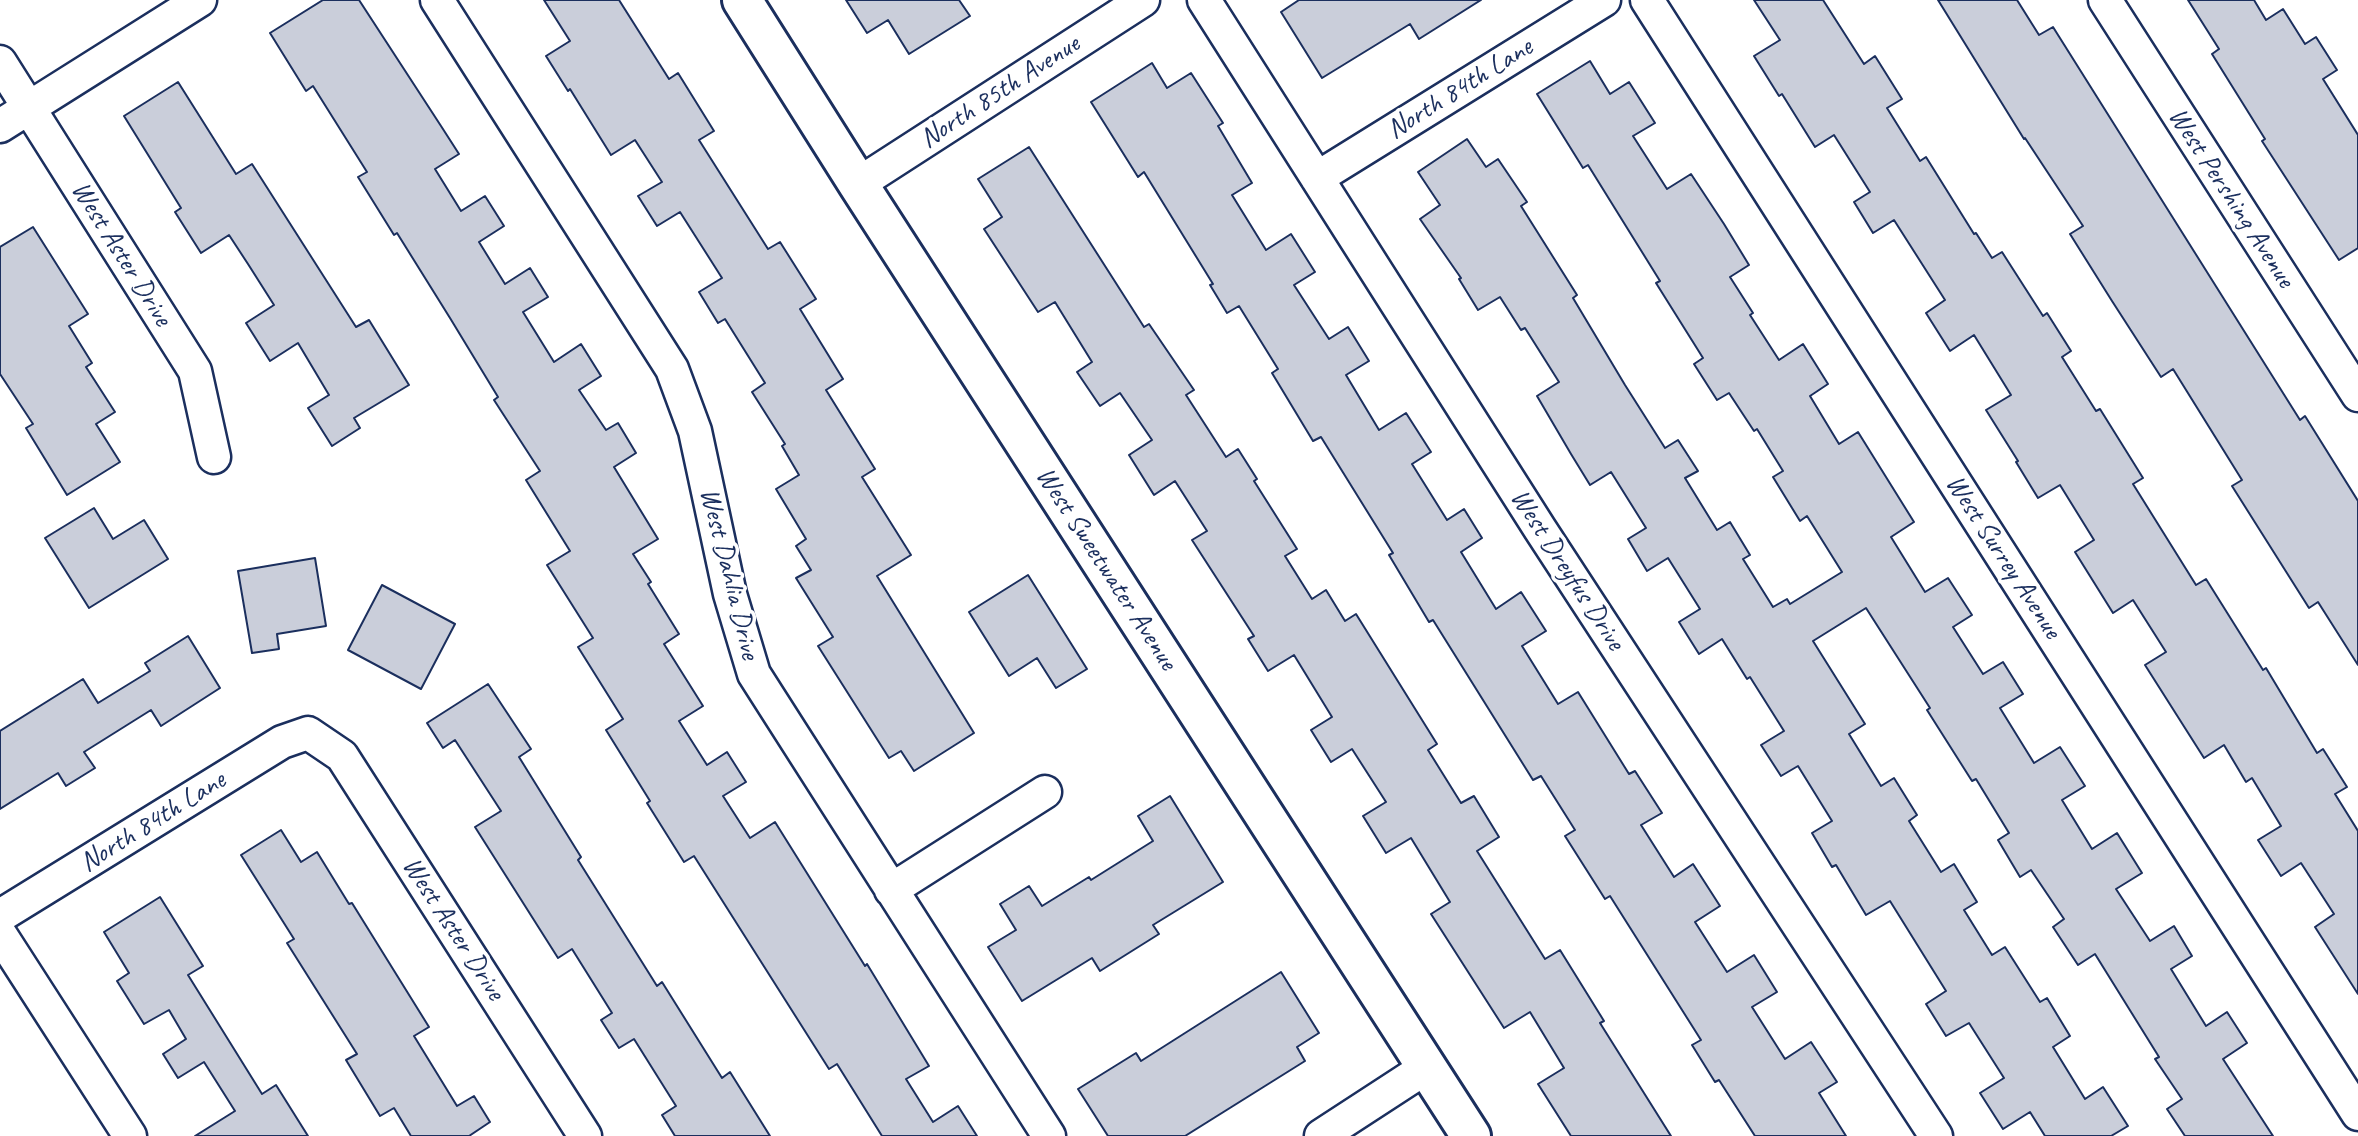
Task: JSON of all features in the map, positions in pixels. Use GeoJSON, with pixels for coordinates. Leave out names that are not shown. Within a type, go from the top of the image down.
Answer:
{"type":"FeatureCollection","features":[{"type":"Feature","properties":{"kind":"street"},"geometry":{"type":"LineString","coordinates":[[0,127],[200,0]]}},
{"type":"Feature","properties":{"kind":"street","name":"West Dahlia Drive"},"geometry":{"type":"LineString","coordinates":[[437,0],[672,369],[695,431],[730,594],[754,674],[1049,1136]]}},
{"type":"Feature","properties":{"kind":"street","name":"West Sweetwater Avenue"},"geometry":{"type":"LineString","coordinates":[[742,0],[1471,1136]]}},
{"type":"Feature","properties":{"kind":"street","name":"North 85th Avenue"},"geometry":{"type":"LineString","coordinates":[[858,184],[1143,0]]}},
{"type":"Feature","properties":{"kind":"street","name":"West Dreyfus Drive"},"geometry":{"type":"LineString","coordinates":[[1204,0],[1540,529],[1936,1136]]}},
{"type":"Feature","properties":{"kind":"street","name":"North 84th Lane"},"geometry":{"type":"LineString","coordinates":[[1317,178],[1604,0]]}},
{"type":"Feature","properties":{"kind":"street","name":"West Surrey Avenue"},"geometry":{"type":"LineString","coordinates":[[1647,0],[2358,1114]]}},
{"type":"Feature","properties":{"kind":"street","name":"West Pershing Avenue"},"geometry":{"type":"LineString","coordinates":[[2105,0],[2358,395]]}},
{"type":"Feature","properties":{"kind":"street","name":"West Aster Drive"},"geometry":{"type":"LineString","coordinates":[[0,62],[195,371],[214,457]]}},
{"type":"Feature","properties":{"kind":"street","name":"West Aster Drive"},"geometry":{"type":"LineString","coordinates":[[308,733],[342,756],[585,1136]]}},
{"type":"Feature","properties":{"kind":"street","name":"North 84th Lane"},"geometry":{"type":"LineString","coordinates":[[0,916],[282,743],[308,733]]}},
{"type":"Feature","properties":{"kind":"street"},"geometry":{"type":"LineString","coordinates":[[891,890],[1045,792]]}},
{"type":"Feature","properties":{"kind":"street"},"geometry":{"type":"LineString","coordinates":[[0,934],[130,1136]]}},
{"type":"Feature","properties":{"kind":"street"},"geometry":{"type":"LineString","coordinates":[[1321,1136],[1427,1067]]}},
{"type":"Feature","properties":{"kind":"building"},"geometry":{"type":"Polygon","coordinates":[[[323,0],[359,0],[459,154],[435,169],[461,211],[485,196],[504,226],[479,242],[505,284],[530,268],[548,297],[523,312],[554,362],[581,344],[601,376],[579,390],[606,430],[618,423],[636,453],[614,467],[658,539],[633,554],[679,634],[664,644],[703,706],[679,721],[707,765],[727,752],[746,782],[723,796],[750,838],[775,822],[865,966],[867,964],[929,1066],[906,1079],[933,1122],[958,1106],[977,1136],[882,1136],[837,1064],[829,1069],[694,856],[684,862],[647,803],[650,801],[606,730],[623,719],[578,647],[593,638],[547,565],[570,551],[526,480],[540,471],[494,400],[498,397],[450,318],[358,177],[367,172],[313,86],[306,91],[270,33],[323,0]]]}},
{"type":"Feature","properties":{"kind":"building"},"geometry":{"type":"Polygon","coordinates":[[[544,0],[619,0],[669,79],[678,73],[714,131],[699,140],[768,249],[780,242],[816,299],[800,309],[843,379],[826,390],[875,469],[862,477],[911,555],[877,576],[974,733],[914,771],[901,751],[889,758],[818,646],[833,637],[796,578],[811,570],[796,546],[806,539],[776,489],[799,475],[782,446],[785,444],[752,392],[765,383],[725,319],[718,323],[699,292],[722,278],[680,212],[657,226],[638,196],[662,182],[635,140],[611,155],[570,89],[568,91],[546,56],[570,41],[544,0]]]}},
{"type":"Feature","properties":{"kind":"building"},"geometry":{"type":"Polygon","coordinates":[[[846,0],[959,0],[970,16],[909,54],[888,20],[867,33],[846,0]]]}},
{"type":"Feature","properties":{"kind":"building"},"geometry":{"type":"Polygon","coordinates":[[[1299,0],[1481,0],[1419,39],[1410,24],[1322,78],[1281,12],[1299,0]]]}},
{"type":"Feature","properties":{"kind":"building"},"geometry":{"type":"Polygon","coordinates":[[[1754,0],[1823,0],[1864,64],[1875,56],[1902,99],[1887,108],[1920,161],[1926,157],[1992,258],[2002,252],[2043,316],[2047,313],[2071,351],[2062,357],[2096,411],[2100,409],[2143,478],[2133,484],[2196,585],[2206,579],[2263,670],[2266,668],[2317,753],[2323,749],[2347,787],[2335,794],[2358,831],[2358,994],[2315,927],[2334,914],[2301,863],[2281,876],[2258,840],[2281,826],[2252,778],[2246,782],[2224,745],[2204,758],[2145,665],[2166,652],[2133,600],[2113,613],[2075,552],[2094,540],[2060,485],[2038,498],[2016,462],[2018,461],[1986,410],[2011,395],[1974,335],[1950,351],[1926,313],[1945,300],[1894,220],[1873,233],[1854,202],[1870,192],[1834,135],[1815,147],[1754,56],[1780,40],[1754,0]]]}},
{"type":"Feature","properties":{"kind":"building"},"geometry":{"type":"Polygon","coordinates":[[[1938,0],[2017,0],[2039,35],[2053,27],[2300,420],[2305,416],[2358,501],[2358,665],[2318,602],[2309,608],[2232,486],[2242,480],[2173,369],[2161,377],[2112,301],[2070,234],[2083,226],[2024,139],[1938,0]]]}},
{"type":"Feature","properties":{"kind":"building"},"geometry":{"type":"Polygon","coordinates":[[[2188,0],[2254,0],[2266,20],[2283,9],[2305,44],[2316,37],[2337,70],[2323,79],[2358,135],[2358,248],[2339,260],[2262,141],[2265,139],[2212,54],[2219,49],[2188,0]]]}},
{"type":"Feature","properties":{"kind":"building"},"geometry":{"type":"Polygon","coordinates":[[[1590,61],[1610,94],[1629,82],[1655,123],[1633,136],[1667,189],[1691,174],[1724,224],[1749,265],[1730,277],[1779,360],[1803,344],[1828,384],[1810,396],[1839,444],[1858,432],[1914,522],[1891,537],[1925,592],[1948,578],[1972,615],[1953,627],[1983,674],[2003,662],[2023,694],[2000,708],[2034,763],[2060,747],[2085,786],[2062,800],[2092,849],[2117,833],[2142,873],[2116,889],[2150,941],[2174,926],[2192,956],[2171,969],[2206,1026],[2227,1012],[2247,1043],[2223,1059],[2273,1136],[2185,1136],[2167,1109],[2182,1099],[2155,1059],[2159,1057],[2095,954],[2078,965],[2053,927],[2064,919],[2031,870],[2020,877],[1998,840],[2009,833],[1976,779],[1972,781],[1927,710],[1930,708],[1866,608],[1813,641],[1865,724],[1849,734],[1881,786],[1894,778],[1917,815],[1909,821],[1941,872],[1954,864],[1977,902],[1964,910],[1992,955],[2005,947],[2040,1002],[2047,998],[2070,1036],[2053,1047],[2085,1099],[2103,1087],[2128,1126],[2111,1136],[2045,1136],[2030,1112],[2003,1129],[1980,1093],[2004,1078],[1969,1023],[1946,1036],[1926,1004],[1946,991],[1890,901],[1866,915],[1836,865],[1832,867],[1812,833],[1832,821],[1798,766],[1781,776],[1761,745],[1784,731],[1750,677],[1747,679],[1722,639],[1699,654],[1679,622],[1700,609],[1668,558],[1647,571],[1628,539],[1646,528],[1611,472],[1590,485],[1537,396],[1559,382],[1525,328],[1521,330],[1500,297],[1478,310],[1459,279],[1461,278],[1420,219],[1440,205],[1418,172],[1467,139],[1486,167],[1498,159],[1527,202],[1521,206],[1577,295],[1573,298],[1625,385],[1665,448],[1678,440],[1698,471],[1685,478],[1717,530],[1730,522],[1750,555],[1743,559],[1773,607],[1787,599],[1790,604],[1842,572],[1807,516],[1800,521],[1773,477],[1783,471],[1757,429],[1754,431],[1729,393],[1717,400],[1694,364],[1703,358],[1656,283],[1660,281],[1588,165],[1583,168],[1537,94],[1590,61]]]}},
{"type":"Feature","properties":{"kind":"building"},"geometry":{"type":"Polygon","coordinates":[[[1152,63],[1167,88],[1191,73],[1223,123],[1218,126],[1252,183],[1232,195],[1266,250],[1291,234],[1315,272],[1294,285],[1329,339],[1348,327],[1369,361],[1346,375],[1379,430],[1406,413],[1431,452],[1412,464],[1447,520],[1464,509],[1482,538],[1461,552],[1496,609],[1521,592],[1546,631],[1522,646],[1558,704],[1578,692],[1629,774],[1635,771],[1662,813],[1641,825],[1674,877],[1693,864],[1720,906],[1695,922],[1727,972],[1754,955],[1777,992],[1752,1007],[1785,1059],[1811,1042],[1837,1082],[1819,1093],[1846,1136],[1755,1136],[1719,1080],[1715,1082],[1692,1045],[1701,1040],[1610,896],[1605,899],[1565,836],[1575,830],[1541,776],[1533,780],[1433,620],[1429,622],[1389,555],[1393,553],[1321,437],[1313,441],[1272,373],[1278,369],[1239,306],[1227,313],[1210,285],[1213,284],[1144,172],[1138,177],[1091,102],[1152,63]]]}},
{"type":"Feature","properties":{"kind":"building"},"geometry":{"type":"Polygon","coordinates":[[[178,82],[236,174],[252,164],[356,327],[369,320],[409,385],[354,418],[360,428],[332,446],[308,408],[329,395],[298,343],[270,361],[246,323],[274,305],[229,235],[201,253],[175,212],[181,208],[124,116],[178,82]]]}},
{"type":"Feature","properties":{"kind":"building"},"geometry":{"type":"Polygon","coordinates":[[[1029,147],[1144,327],[1149,324],[1194,390],[1186,395],[1226,457],[1238,449],[1257,479],[1254,481],[1297,549],[1285,556],[1312,599],[1326,590],[1345,621],[1356,614],[1437,744],[1428,750],[1461,803],[1474,796],[1499,837],[1477,851],[1545,959],[1560,950],[1604,1021],[1600,1023],[1671,1136],[1571,1136],[1538,1084],[1564,1068],[1530,1012],[1504,1028],[1431,914],[1450,902],[1411,838],[1386,853],[1363,816],[1386,802],[1352,749],[1331,762],[1311,730],[1332,717],[1294,655],[1268,671],[1248,639],[1254,636],[1192,540],[1207,531],[1175,481],[1154,495],[1129,455],[1152,440],[1120,393],[1100,406],[1077,372],[1092,362],[1055,302],[1038,312],[984,229],[1002,217],[978,179],[1029,147]]]}},
{"type":"Feature","properties":{"kind":"building"},"geometry":{"type":"Polygon","coordinates":[[[33,227],[88,314],[69,326],[92,363],[86,367],[115,412],[96,424],[120,462],[67,495],[26,428],[33,424],[0,374],[0,247],[33,227]]]}},
{"type":"Feature","properties":{"kind":"building"},"geometry":{"type":"Polygon","coordinates":[[[94,508],[113,539],[144,520],[168,559],[89,608],[45,538],[94,508]]]}},
{"type":"Feature","properties":{"kind":"building"},"geometry":{"type":"Polygon","coordinates":[[[315,558],[326,626],[277,634],[279,649],[252,653],[238,571],[315,558]]]}},
{"type":"Feature","properties":{"kind":"building"},"geometry":{"type":"Polygon","coordinates":[[[1028,575],[1087,669],[1056,688],[1037,658],[1009,676],[969,612],[1028,575]]]}},
{"type":"Feature","properties":{"kind":"building"},"geometry":{"type":"Polygon","coordinates":[[[382,585],[455,624],[421,689],[348,650],[382,585]]]}},
{"type":"Feature","properties":{"kind":"building"},"geometry":{"type":"Polygon","coordinates":[[[188,636],[220,688],[161,726],[151,710],[84,752],[95,768],[66,786],[58,773],[0,809],[0,731],[83,679],[98,703],[150,671],[145,663],[188,636]]]}},
{"type":"Feature","properties":{"kind":"building"},"geometry":{"type":"Polygon","coordinates":[[[488,684],[531,749],[519,757],[581,857],[578,860],[657,986],[662,982],[722,1078],[730,1072],[770,1136],[675,1136],[662,1115],[676,1106],[634,1039],[619,1048],[601,1020],[612,1013],[572,949],[558,958],[475,827],[501,811],[455,740],[443,748],[427,723],[488,684]]]}},
{"type":"Feature","properties":{"kind":"building"},"geometry":{"type":"Polygon","coordinates":[[[1170,796],[1223,882],[1153,925],[1159,934],[1100,971],[1092,958],[1022,1001],[988,947],[1016,930],[1000,904],[1029,886],[1042,906],[1089,877],[1091,880],[1153,841],[1138,816],[1170,796]]]}},
{"type":"Feature","properties":{"kind":"building"},"geometry":{"type":"Polygon","coordinates":[[[281,830],[301,862],[317,852],[349,904],[352,903],[429,1027],[414,1036],[457,1106],[474,1096],[490,1122],[469,1136],[411,1136],[394,1108],[380,1116],[346,1060],[357,1054],[287,943],[294,939],[241,855],[281,830]]]}},
{"type":"Feature","properties":{"kind":"building"},"geometry":{"type":"Polygon","coordinates":[[[160,897],[203,966],[188,975],[262,1094],[276,1085],[308,1136],[195,1136],[235,1111],[204,1062],[178,1078],[163,1054],[186,1039],[169,1010],[144,1024],[117,981],[129,973],[104,932],[160,897]]]}},
{"type":"Feature","properties":{"kind":"building"},"geometry":{"type":"Polygon","coordinates":[[[1281,972],[1319,1033],[1297,1047],[1305,1061],[1185,1136],[1108,1136],[1078,1089],[1136,1053],[1141,1061],[1281,972]]]}}]}
